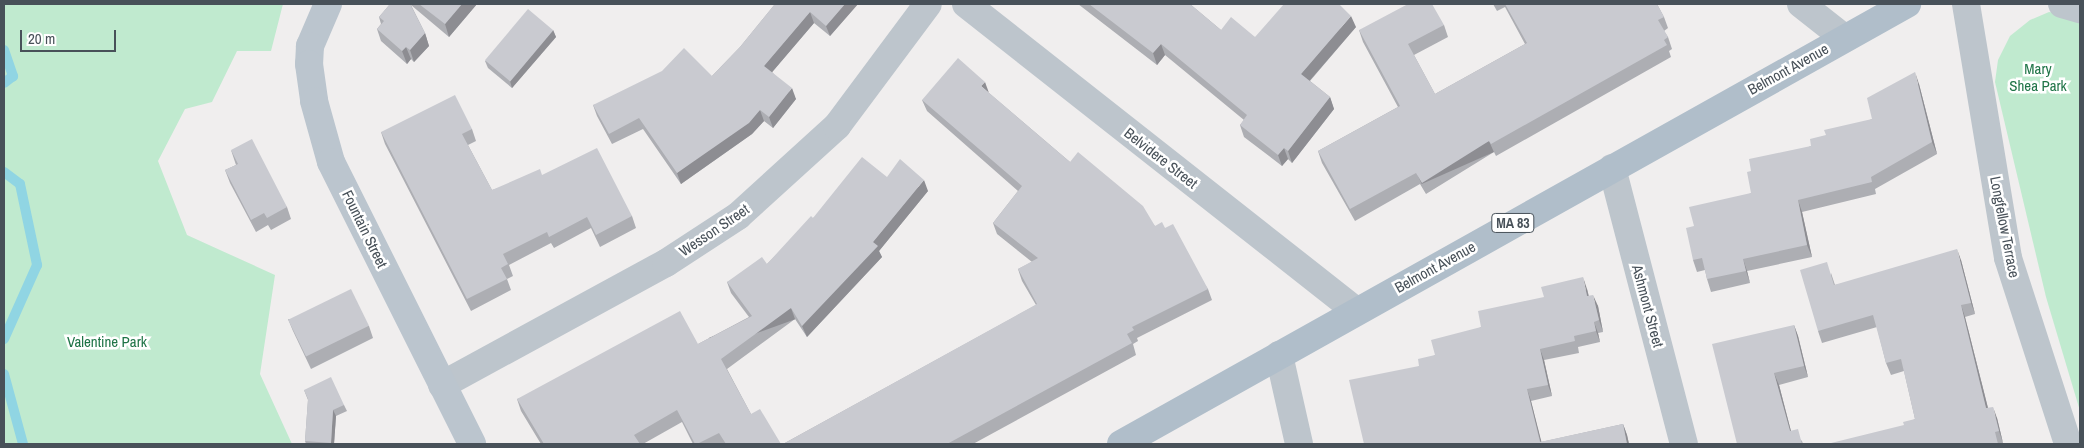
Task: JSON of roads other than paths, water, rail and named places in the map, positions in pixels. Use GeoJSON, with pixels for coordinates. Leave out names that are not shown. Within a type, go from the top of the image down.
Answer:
{"type":"FeatureCollection","features":[{"type":"Feature","properties":{"kind":"main road","name":"Belmont Avenue"},"geometry":{"type":"LineString","coordinates":[[1121,444],[1907,4]]}},
{"type":"Feature","properties":{"kind":"street","name":"Fountain Street"},"geometry":{"type":"LineString","coordinates":[[328,4],[310,46],[311,83],[318,122],[331,162],[472,444]]}},
{"type":"Feature","properties":{"kind":"street","name":"Wesson Street"},"geometry":{"type":"LineString","coordinates":[[442,385],[666,263],[738,216],[837,126],[928,4]]}},
{"type":"Feature","properties":{"kind":"street","name":"Belvidere Street"},"geometry":{"type":"LineString","coordinates":[[966,4],[1356,311]]}},
{"type":"Feature","properties":{"kind":"street"},"geometry":{"type":"LineString","coordinates":[[1801,4],[1844,38]]}},
{"type":"Feature","properties":{"kind":"street","name":"Longfellow Terrace"},"geometry":{"type":"LineString","coordinates":[[1966,4],[2008,258],[2068,444]]}},
{"type":"Feature","properties":{"kind":"street"},"geometry":{"type":"LineString","coordinates":[[2062,4],[2080,9]]}},
{"type":"Feature","properties":{"kind":"street","name":"Ashmont Street"},"geometry":{"type":"LineString","coordinates":[[1612,168],[1684,444]]}},
{"type":"Feature","properties":{"kind":"street"},"geometry":{"type":"LineString","coordinates":[[1278,355],[1299,444]]}},
{"type":"Feature","properties":{"kind":"waterway"},"geometry":{"type":"LineString","coordinates":[[4,50],[13,76],[4,83]]}},
{"type":"Feature","properties":{"kind":"waterway"},"geometry":{"type":"LineString","coordinates":[[4,172],[20,184],[37,265],[4,339]]}},
{"type":"Feature","properties":{"kind":"waterway"},"geometry":{"type":"LineString","coordinates":[[4,374],[23,444]]}},
{"type":"Feature","properties":{"kind":"park label","name":"Mary Shea Park"},"geometry":{"type":"Point","coordinates":[2038,76]}},
{"type":"Feature","properties":{"kind":"park label","name":"Valentine Park"},"geometry":{"type":"Point","coordinates":[107,342]}}]}
